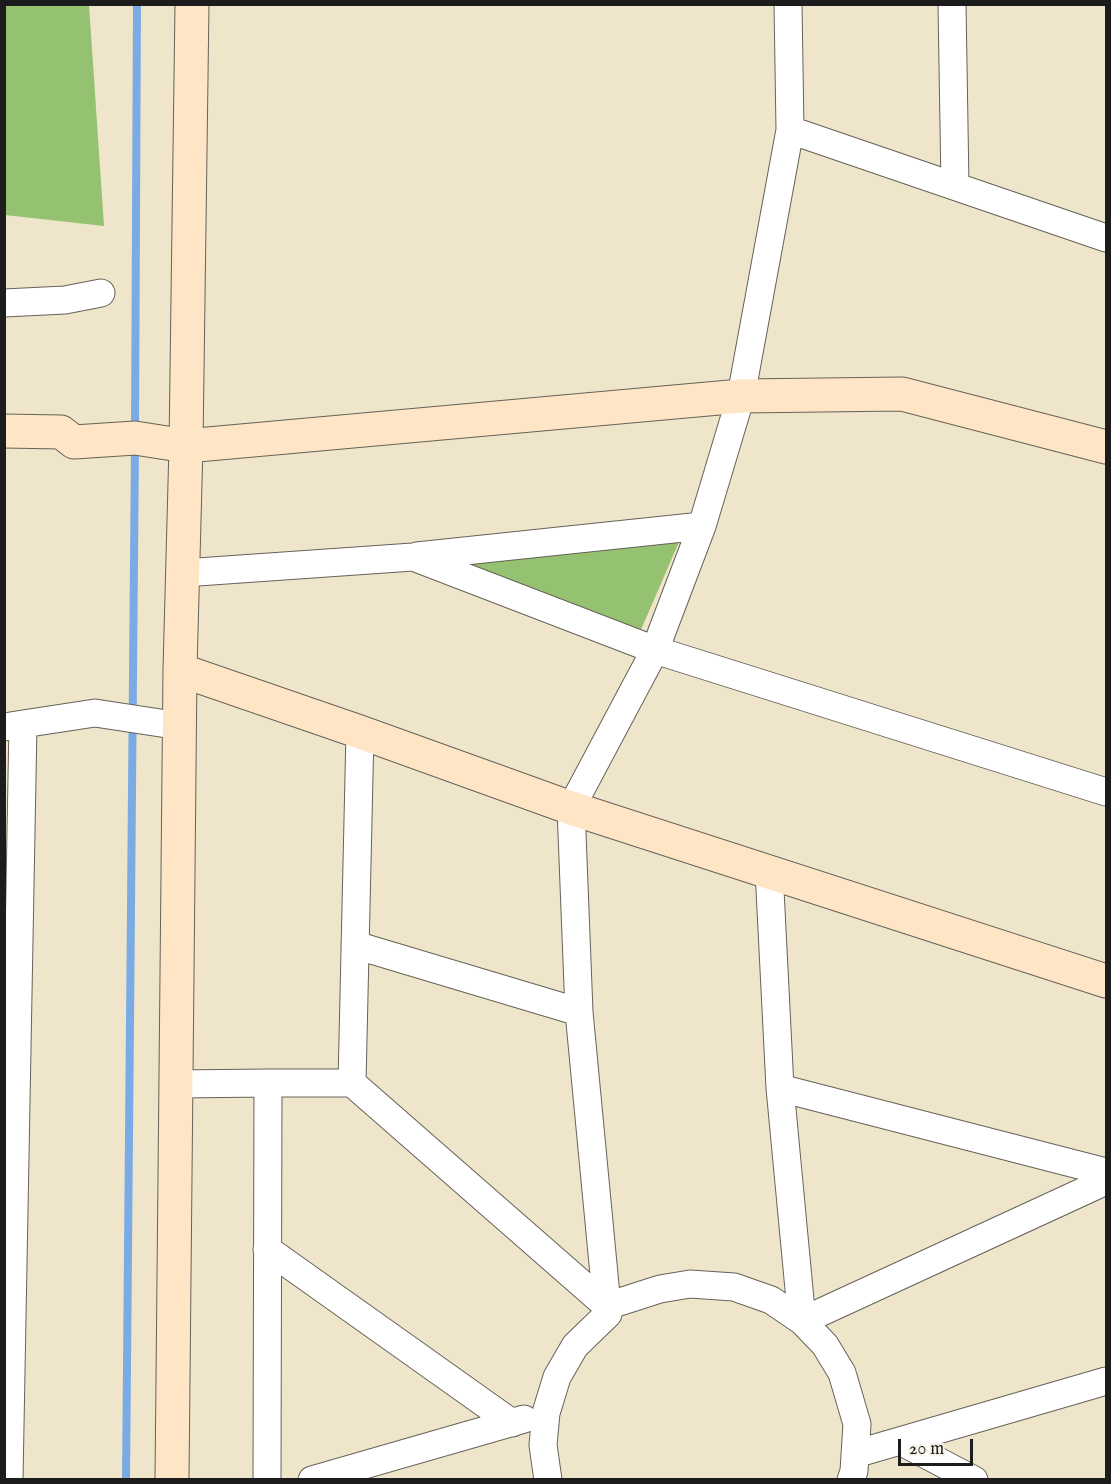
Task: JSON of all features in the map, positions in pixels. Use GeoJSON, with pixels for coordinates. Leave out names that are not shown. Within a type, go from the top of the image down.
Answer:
{"type":"FeatureCollection","features":[{"type":"Feature","properties":{"kind":"street"},"geometry":{"type":"LineString","coordinates":[[172,1479],[180,670],[186,446],[192,4]]}},
{"type":"Feature","properties":{"kind":"street"},"geometry":{"type":"LineString","coordinates":[[548,1479],[543,1446],[546,1413],[557,1377],[575,1346],[608,1314],[579,1012],[571,808],[655,650],[702,526],[741,396],[790,129],[788,4]]}},
{"type":"Feature","properties":{"kind":"street"},"geometry":{"type":"LineString","coordinates":[[952,4],[955,186]]}},
{"type":"Feature","properties":{"kind":"street"},"geometry":{"type":"LineString","coordinates":[[790,129],[1107,238]]}},
{"type":"Feature","properties":{"kind":"street"},"geometry":{"type":"LineString","coordinates":[[4,303],[65,300],[101,293]]}},
{"type":"Feature","properties":{"kind":"street"},"geometry":{"type":"LineString","coordinates":[[4,454],[63,453],[74,442],[135,438],[186,446],[741,396],[902,394],[1105,441]]}},
{"type":"Feature","properties":{"kind":"street"},"geometry":{"type":"LineString","coordinates":[[4,431],[61,432],[74,442]]}},
{"type":"Feature","properties":{"kind":"street"},"geometry":{"type":"LineString","coordinates":[[183,573],[413,557],[702,526]]}},
{"type":"Feature","properties":{"kind":"street"},"geometry":{"type":"LineString","coordinates":[[413,557],[655,650],[1107,792]]}},
{"type":"Feature","properties":{"kind":"street"},"geometry":{"type":"LineString","coordinates":[[180,670],[571,808],[769,870],[1107,981]]}},
{"type":"Feature","properties":{"kind":"street"},"geometry":{"type":"LineString","coordinates":[[9,1479],[14,726],[95,713],[180,726]]}},
{"type":"Feature","properties":{"kind":"street"},"geometry":{"type":"LineString","coordinates":[[352,1083],[360,732]]}},
{"type":"Feature","properties":{"kind":"street"},"geometry":{"type":"LineString","coordinates":[[769,870],[780,1088],[802,1321]]}},
{"type":"Feature","properties":{"kind":"street"},"geometry":{"type":"LineString","coordinates":[[355,945],[579,1012]]}},
{"type":"Feature","properties":{"kind":"street"},"geometry":{"type":"LineString","coordinates":[[267,1479],[268,1083]]}},
{"type":"Feature","properties":{"kind":"street"},"geometry":{"type":"LineString","coordinates":[[175,1084],[352,1083],[607,1306]]}},
{"type":"Feature","properties":{"kind":"street"},"geometry":{"type":"LineString","coordinates":[[780,1088],[1107,1172]]}},
{"type":"Feature","properties":{"kind":"street"},"geometry":{"type":"LineString","coordinates":[[802,1321],[1107,1181]]}},
{"type":"Feature","properties":{"kind":"street"},"geometry":{"type":"LineString","coordinates":[[267,1250],[512,1423]]}},
{"type":"Feature","properties":{"kind":"street"},"geometry":{"type":"LineString","coordinates":[[607,1306],[660,1288],[690,1284],[734,1287],[771,1300],[802,1321],[825,1345],[842,1373],[857,1424],[853,1467]]}},
{"type":"Feature","properties":{"kind":"street"},"geometry":{"type":"LineString","coordinates":[[853,1467],[900,1441],[1107,1382]]}},
{"type":"Feature","properties":{"kind":"street"},"geometry":{"type":"LineString","coordinates":[[312,1479],[546,1413]]}},
{"type":"Feature","properties":{"kind":"street"},"geometry":{"type":"LineString","coordinates":[[900,1441],[974,1479]]}},
{"type":"Feature","properties":{"kind":"green space"},"geometry":{"type":"Polygon","coordinates":[[[5,4],[89,5],[104,226],[5,215],[5,4]]]}},
{"type":"Feature","properties":{"kind":"green space"},"geometry":{"type":"Polygon","coordinates":[[[679,542],[640,632],[462,564],[679,542]]]}},
{"type":"Feature","properties":{"kind":"waterway"},"geometry":{"type":"LineString","coordinates":[[135,431],[137,4]]}},
{"type":"Feature","properties":{"kind":"waterway"},"geometry":{"type":"LineString","coordinates":[[126,1480],[135,446]]}}]}
